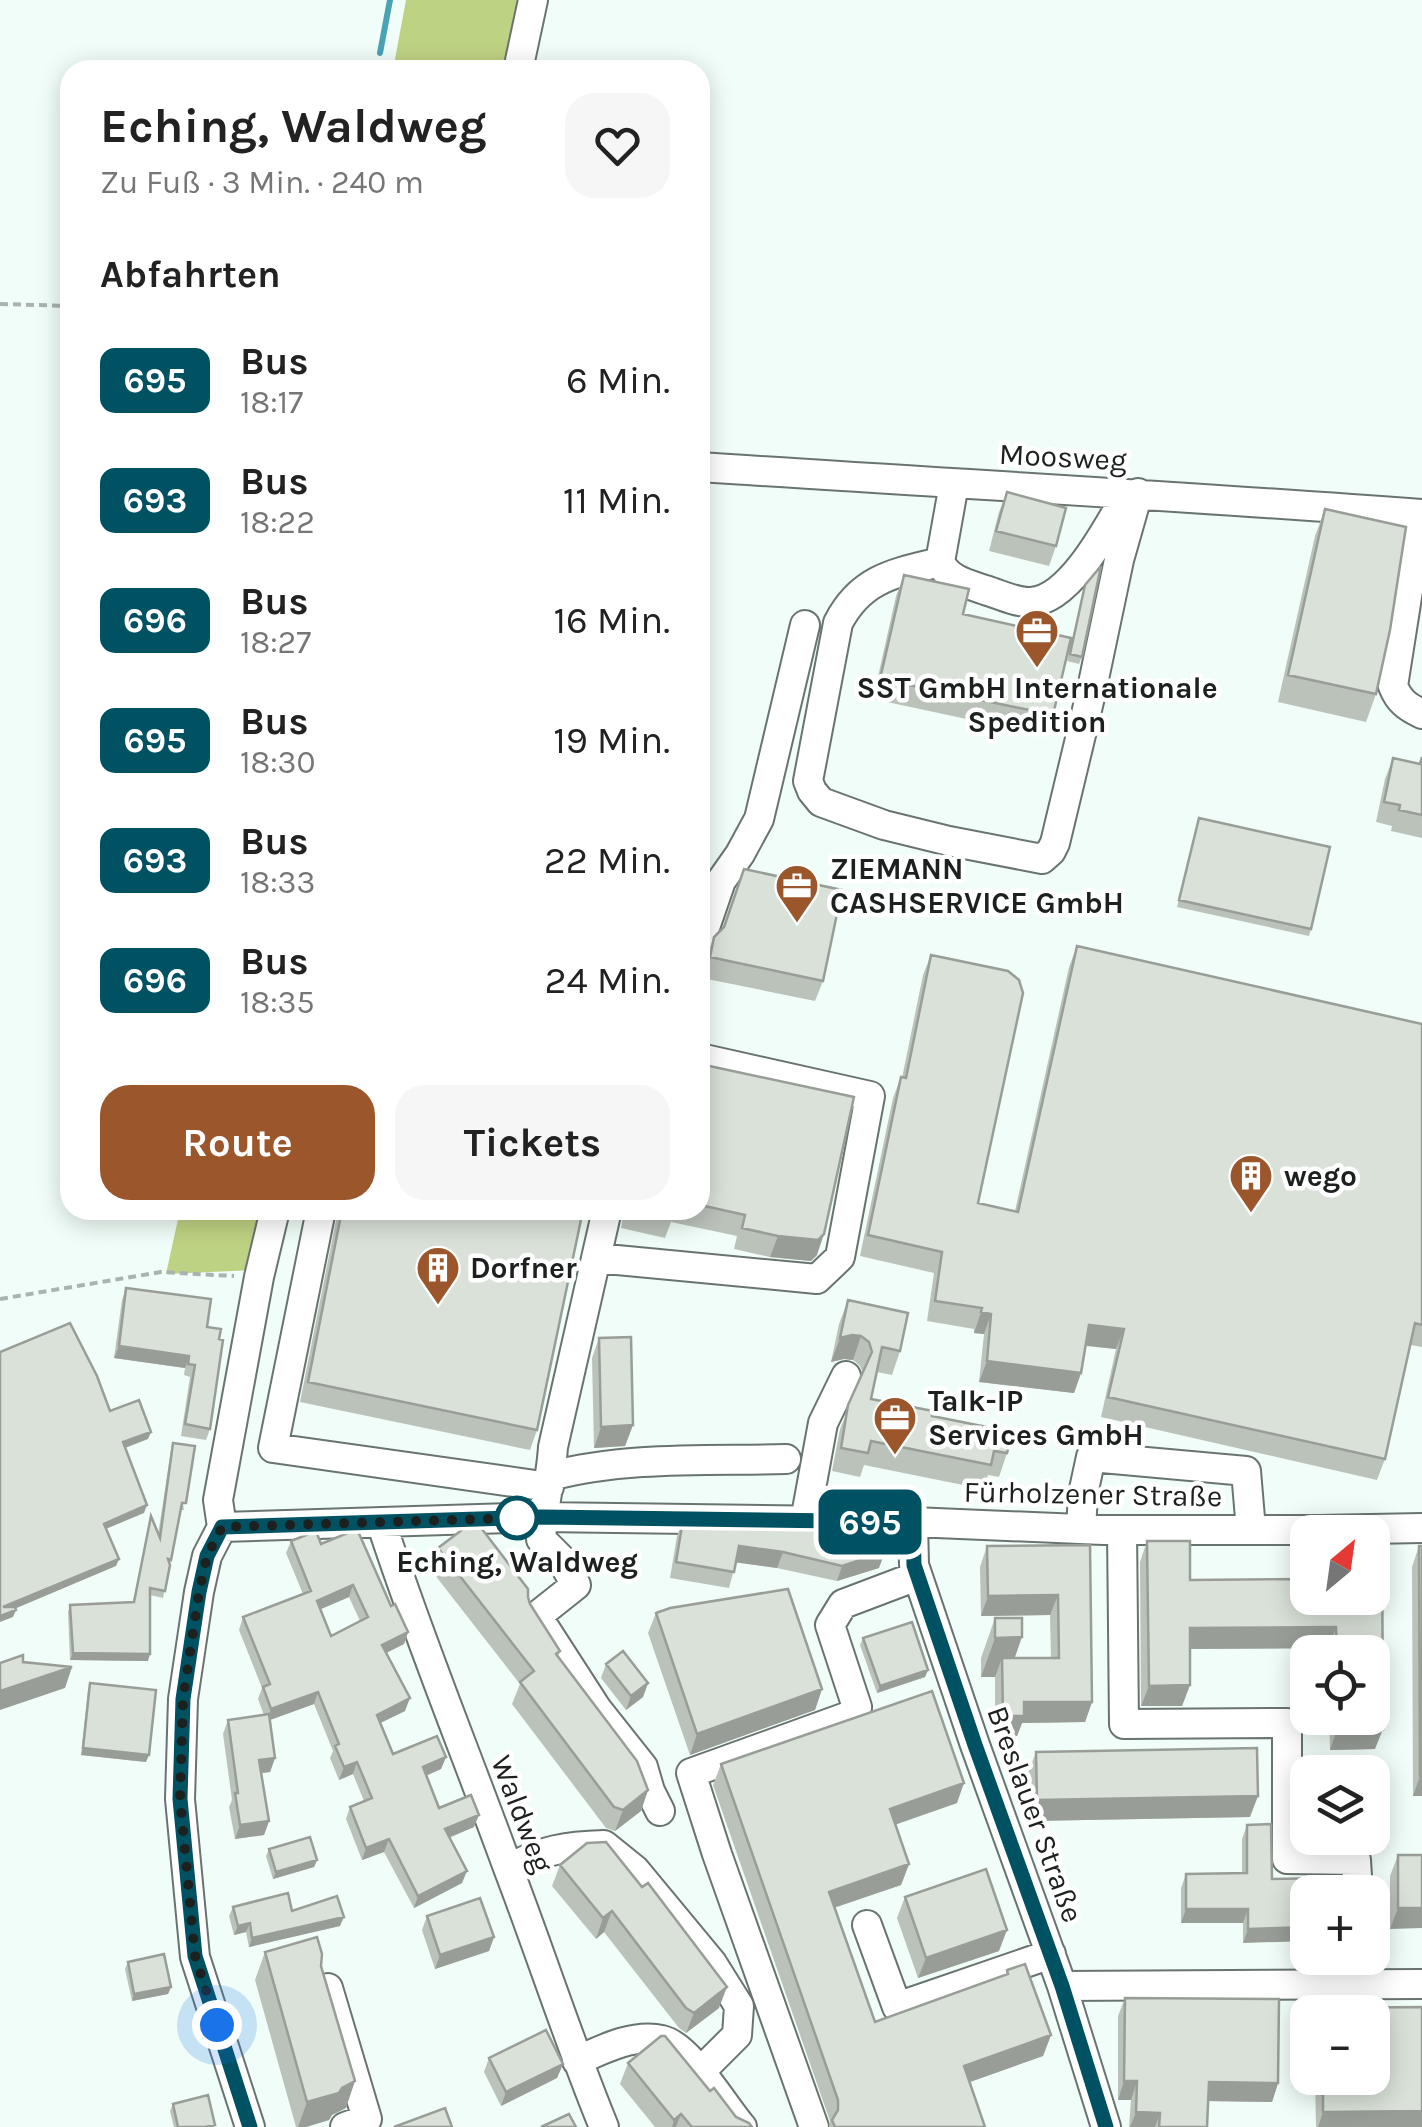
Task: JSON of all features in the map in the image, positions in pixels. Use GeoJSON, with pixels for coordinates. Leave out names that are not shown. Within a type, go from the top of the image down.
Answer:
{"type":"FeatureCollection","features":[{"type":"Feature","properties":{"kind":"street"},"geometry":{"type":"LineString","coordinates":[[520,60],[533,0]]}},
{"type":"Feature","properties":{"kind":"street","name":"Moosweg"},"geometry":{"type":"LineString","coordinates":[[710,468],[1133,492],[1421,514]]}},
{"type":"Feature","properties":{"kind":"street"},"geometry":{"type":"LineString","coordinates":[[954,484],[940,562],[944,572],[963,582],[1034,602],[1061,588],[1074,574],[1133,492]]}},
{"type":"Feature","properties":{"kind":"street"},"geometry":{"type":"LineString","coordinates":[[940,562],[886,575],[848,604],[838,623],[808,781],[821,802],[884,825],[1042,858],[1055,843],[1133,492]]}},
{"type":"Feature","properties":{"kind":"street"},"geometry":{"type":"LineString","coordinates":[[1421,514],[1394,686],[1398,698],[1422,714]]}},
{"type":"Feature","properties":{"kind":"street"},"geometry":{"type":"LineString","coordinates":[[710,912],[721,880],[758,819],[806,625]]}},
{"type":"Feature","properties":{"kind":"street"},"geometry":{"type":"LineString","coordinates":[[596,1258],[817,1279],[840,1257],[870,1096],[710,1060]]}},
{"type":"Feature","properties":{"kind":"street"},"geometry":{"type":"LineString","coordinates":[[250,2127],[195,1956],[180,1799],[183,1699],[199,1592],[207,1556],[222,1527],[218,1500],[273,1220]]}},
{"type":"Feature","properties":{"kind":"street"},"geometry":{"type":"LineString","coordinates":[[319,1220],[273,1448],[544,1482],[569,1472],[627,1464],[786,1460]]}},
{"type":"Feature","properties":{"kind":"street"},"geometry":{"type":"LineString","coordinates":[[591,1220],[544,1482],[540,1540],[561,1559],[576,1585],[537,1616],[597,1709],[643,1767],[660,1812]]}},
{"type":"Feature","properties":{"kind":"street"},"geometry":{"type":"LineString","coordinates":[[544,1482],[604,1220]]}},
{"type":"Feature","properties":{"kind":"street"},"geometry":{"type":"LineString","coordinates":[[805,1521],[823,1423],[846,1376]]}},
{"type":"Feature","properties":{"kind":"street"},"geometry":{"type":"LineString","coordinates":[[1081,1529],[1091,1457],[1246,1471],[1251,1530]]}},
{"type":"Feature","properties":{"kind":"street","name":"Fürholzener Straße"},"geometry":{"type":"LineString","coordinates":[[222,1527],[542,1517],[1251,1530],[1392,1516],[1422,1528]]}},
{"type":"Feature","properties":{"kind":"street","name":"Waldweg"},"geometry":{"type":"LineString","coordinates":[[381,1522],[412,1618],[604,2127]]}},
{"type":"Feature","properties":{"kind":"street","name":"Breslauer Straße"},"geometry":{"type":"LineString","coordinates":[[913,1522],[914,1565],[1062,1986],[1106,2127]]}},
{"type":"Feature","properties":{"kind":"street"},"geometry":{"type":"LineString","coordinates":[[1122,1530],[1124,1724],[1288,1723],[1287,1859],[1356,1860],[1357,1875]]}},
{"type":"Feature","properties":{"kind":"street"},"geometry":{"type":"LineString","coordinates":[[814,2127],[691,1773],[850,1716],[857,1707],[830,1626],[843,1604],[918,1576]]}},
{"type":"Feature","properties":{"kind":"street"},"geometry":{"type":"LineString","coordinates":[[509,1869],[533,1854],[572,1846],[604,1845],[635,1870],[712,1962],[739,2006],[737,2034],[700,2072]]}},
{"type":"Feature","properties":{"kind":"street"},"geometry":{"type":"LineString","coordinates":[[867,1925],[897,2007],[1050,1954]]}},
{"type":"Feature","properties":{"kind":"street"},"geometry":{"type":"LineString","coordinates":[[1062,1986],[1290,1975]]}},
{"type":"Feature","properties":{"kind":"street"},"geometry":{"type":"LineString","coordinates":[[1382,1975],[1422,1984]]}},
{"type":"Feature","properties":{"kind":"street"},"geometry":{"type":"LineString","coordinates":[[328,1988],[367,2119],[345,2127]]}},
{"type":"Feature","properties":{"kind":"street"},"geometry":{"type":"LineString","coordinates":[[577,2061],[609,2046],[642,2038],[664,2040],[700,2072],[742,2127]]}},
{"type":"Feature","properties":{"kind":"path"},"geometry":{"type":"LineString","coordinates":[[0,304],[60,306]]}},
{"type":"Feature","properties":{"kind":"path"},"geometry":{"type":"LineString","coordinates":[[0,1300],[161,1272],[259,1277]]}},
{"type":"Feature","properties":{"kind":"green space"},"geometry":{"type":"Polygon","coordinates":[[[406,0],[536,0],[521,60],[395,60],[406,0]]]}},
{"type":"Feature","properties":{"kind":"green space"},"geometry":{"type":"Polygon","coordinates":[[[178,1220],[267,1220],[255,1270],[166,1274],[178,1220]]]}},
{"type":"Feature","properties":{"kind":"building"},"geometry":{"type":"Polygon","coordinates":[[[1007,492],[1066,508],[1056,546],[996,531],[1007,492]]]}},
{"type":"Feature","properties":{"kind":"building"},"geometry":{"type":"Polygon","coordinates":[[[1325,509],[1406,527],[1376,694],[1288,675],[1325,509]]]}},
{"type":"Feature","properties":{"kind":"building"},"geometry":{"type":"Polygon","coordinates":[[[1101,566],[1082,657],[1070,654],[1085,585],[1101,566]]]}},
{"type":"Feature","properties":{"kind":"building"},"geometry":{"type":"Polygon","coordinates":[[[904,575],[969,589],[963,614],[1071,638],[1053,715],[880,679],[904,575]]]}},
{"type":"Feature","properties":{"kind":"building"},"geometry":{"type":"Polygon","coordinates":[[[1422,757],[1422,815],[1384,802],[1393,758],[1420,764],[1422,757]]]}},
{"type":"Feature","properties":{"kind":"building"},"geometry":{"type":"Polygon","coordinates":[[[1199,818],[1330,847],[1311,929],[1179,900],[1199,818]]]}},
{"type":"Feature","properties":{"kind":"building"},"geometry":{"type":"Polygon","coordinates":[[[744,869],[842,890],[823,981],[710,957],[714,937],[724,927],[744,869]]]}},
{"type":"Feature","properties":{"kind":"building","name":"wego"},"geometry":{"type":"Polygon","coordinates":[[[1077,946],[1422,1024],[1422,1325],[1415,1323],[1385,1459],[1108,1397],[1124,1329],[1089,1325],[1081,1373],[987,1361],[991,1314],[981,1312],[982,1308],[935,1301],[942,1252],[868,1235],[931,955],[1008,971],[1019,980],[1023,993],[978,1203],[1018,1212],[1077,946]]]}},
{"type":"Feature","properties":{"kind":"building"},"geometry":{"type":"Polygon","coordinates":[[[710,1066],[854,1097],[824,1234],[818,1240],[742,1228],[745,1215],[710,1207],[710,1066]]]}},
{"type":"Feature","properties":{"kind":"building","name":"Dorfner"},"geometry":{"type":"Polygon","coordinates":[[[340,1220],[581,1220],[537,1430],[308,1382],[340,1220]]]}},
{"type":"Feature","properties":{"kind":"building"},"geometry":{"type":"Polygon","coordinates":[[[126,1288],[211,1299],[207,1327],[221,1329],[219,1339],[223,1340],[210,1429],[185,1424],[195,1365],[188,1364],[189,1356],[119,1346],[126,1288]]]}},
{"type":"Feature","properties":{"kind":"building"},"geometry":{"type":"Polygon","coordinates":[[[848,1300],[908,1313],[900,1351],[882,1347],[871,1399],[1012,1432],[1007,1453],[994,1451],[991,1465],[871,1441],[868,1453],[841,1448],[848,1405],[872,1352],[869,1342],[861,1336],[840,1338],[848,1300]]]}},
{"type":"Feature","properties":{"kind":"building"},"geometry":{"type":"Polygon","coordinates":[[[70,1323],[110,1411],[139,1400],[151,1432],[123,1442],[147,1505],[104,1524],[119,1559],[3,1607],[16,1610],[0,1616],[0,1352],[70,1323]]]}},
{"type":"Feature","properties":{"kind":"building"},"geometry":{"type":"Polygon","coordinates":[[[631,1337],[633,1425],[601,1427],[599,1338],[631,1337]]]}},
{"type":"Feature","properties":{"kind":"building"},"geometry":{"type":"Polygon","coordinates":[[[173,1443],[195,1446],[186,1503],[182,1503],[171,1560],[168,1559],[165,1591],[150,1588],[150,1654],[73,1653],[70,1605],[134,1602],[151,1516],[160,1538],[173,1443]]]}},
{"type":"Feature","properties":{"kind":"building"},"geometry":{"type":"Polygon","coordinates":[[[475,1520],[528,1589],[530,1604],[560,1651],[556,1654],[637,1761],[648,1790],[623,1810],[614,1807],[520,1682],[534,1671],[438,1548],[475,1520]]]}},
{"type":"Feature","properties":{"kind":"building"},"geometry":{"type":"Polygon","coordinates":[[[683,1520],[742,1529],[743,1521],[786,1527],[788,1522],[800,1522],[877,1533],[885,1552],[842,1566],[739,1546],[734,1572],[676,1562],[683,1520]]]}},
{"type":"Feature","properties":{"kind":"building"},"geometry":{"type":"Polygon","coordinates":[[[357,1529],[391,1606],[395,1604],[408,1632],[382,1645],[410,1698],[377,1715],[393,1754],[437,1736],[446,1757],[423,1767],[439,1808],[471,1795],[479,1815],[445,1829],[467,1871],[418,1896],[389,1839],[366,1848],[350,1807],[372,1798],[357,1762],[344,1767],[318,1692],[271,1709],[263,1687],[270,1684],[243,1617],[311,1591],[291,1541],[316,1531],[321,1544],[357,1529]],[[353,1585],[317,1601],[331,1636],[368,1617],[353,1585]]]}},
{"type":"Feature","properties":{"kind":"building"},"geometry":{"type":"Polygon","coordinates":[[[1147,1541],[1190,1541],[1190,1580],[1290,1579],[1290,1615],[1382,1615],[1383,1635],[1336,1635],[1336,1627],[1190,1628],[1190,1685],[1149,1686],[1147,1541]]]}},
{"type":"Feature","properties":{"kind":"building"},"geometry":{"type":"Polygon","coordinates":[[[1090,1545],[1092,1702],[1024,1702],[1024,1716],[1003,1716],[1002,1658],[1059,1658],[1058,1595],[988,1596],[987,1546],[1090,1545]]]}},
{"type":"Feature","properties":{"kind":"building"},"geometry":{"type":"Polygon","coordinates":[[[1422,1546],[1422,1776],[1420,1776],[1422,1546]]]}},
{"type":"Feature","properties":{"kind":"building"},"geometry":{"type":"Polygon","coordinates":[[[788,1589],[822,1689],[697,1734],[656,1613],[788,1589]]]}},
{"type":"Feature","properties":{"kind":"building"},"geometry":{"type":"Polygon","coordinates":[[[995,1618],[1022,1618],[1022,1637],[995,1638],[995,1618]]]}},
{"type":"Feature","properties":{"kind":"building"},"geometry":{"type":"Polygon","coordinates":[[[912,1622],[928,1670],[880,1686],[863,1638],[912,1622]]]}},
{"type":"Feature","properties":{"kind":"building"},"geometry":{"type":"Polygon","coordinates":[[[623,1651],[648,1683],[631,1696],[606,1664],[623,1651]]]}},
{"type":"Feature","properties":{"kind":"building"},"geometry":{"type":"Polygon","coordinates":[[[23,1655],[23,1662],[72,1667],[0,1691],[0,1663],[23,1655]]]}},
{"type":"Feature","properties":{"kind":"building"},"geometry":{"type":"Polygon","coordinates":[[[90,1683],[156,1690],[149,1755],[83,1748],[90,1683]]]}},
{"type":"Feature","properties":{"kind":"building"},"geometry":{"type":"Polygon","coordinates":[[[932,1691],[964,1783],[890,1809],[909,1864],[829,1892],[875,2022],[1008,1974],[1007,1970],[1025,1964],[1051,2035],[964,2066],[985,2127],[835,2127],[832,2120],[838,2100],[721,1764],[932,1691]]]}},
{"type":"Feature","properties":{"kind":"building"},"geometry":{"type":"Polygon","coordinates":[[[269,1714],[275,1758],[259,1760],[269,1821],[240,1825],[228,1720],[269,1714]]]}},
{"type":"Feature","properties":{"kind":"building"},"geometry":{"type":"Polygon","coordinates":[[[1257,1748],[1258,1796],[1037,1800],[1036,1752],[1257,1748]]]}},
{"type":"Feature","properties":{"kind":"building"},"geometry":{"type":"Polygon","coordinates":[[[1271,1824],[1272,1879],[1290,1879],[1290,1928],[1248,1929],[1248,1909],[1186,1909],[1186,1874],[1247,1873],[1247,1825],[1271,1824]]]}},
{"type":"Feature","properties":{"kind":"building"},"geometry":{"type":"Polygon","coordinates":[[[310,1837],[317,1860],[276,1872],[269,1849],[310,1837]]]}},
{"type":"Feature","properties":{"kind":"building"},"geometry":{"type":"Polygon","coordinates":[[[606,1842],[642,1887],[648,1883],[727,1987],[694,2013],[686,2008],[612,1911],[603,1918],[560,1865],[587,1843],[606,1842]]]}},
{"type":"Feature","properties":{"kind":"building"},"geometry":{"type":"Polygon","coordinates":[[[1398,1855],[1422,1855],[1422,1908],[1398,1908],[1398,1855]]]}},
{"type":"Feature","properties":{"kind":"building"},"geometry":{"type":"Polygon","coordinates":[[[986,1869],[1007,1930],[926,1958],[905,1897],[986,1869]]]}},
{"type":"Feature","properties":{"kind":"building"},"geometry":{"type":"Polygon","coordinates":[[[288,1893],[292,1911],[337,1896],[344,1917],[252,1938],[250,1923],[238,1926],[233,1907],[288,1893]]]}},
{"type":"Feature","properties":{"kind":"building"},"geometry":{"type":"Polygon","coordinates":[[[480,1898],[494,1937],[440,1955],[427,1916],[480,1898]]]}},
{"type":"Feature","properties":{"kind":"building"},"geometry":{"type":"Polygon","coordinates":[[[317,1937],[321,1966],[355,2081],[339,2093],[307,2102],[265,1952],[317,1937]]]}},
{"type":"Feature","properties":{"kind":"building"},"geometry":{"type":"Polygon","coordinates":[[[164,1954],[171,1987],[134,1994],[128,1962],[164,1954]]]}},
{"type":"Feature","properties":{"kind":"building"},"geometry":{"type":"Polygon","coordinates":[[[1125,1998],[1279,1999],[1278,2083],[1209,2082],[1207,2127],[1159,2127],[1160,2113],[1136,2112],[1137,2081],[1124,2081],[1125,1998]]]}},
{"type":"Feature","properties":{"kind":"building"},"geometry":{"type":"Polygon","coordinates":[[[1390,2007],[1422,2007],[1422,2111],[1323,2112],[1323,2095],[1390,2095],[1390,2007]]]}},
{"type":"Feature","properties":{"kind":"building"},"geometry":{"type":"Polygon","coordinates":[[[546,2030],[563,2064],[506,2092],[489,2058],[546,2030]]]}},
{"type":"Feature","properties":{"kind":"building"},"geometry":{"type":"Polygon","coordinates":[[[661,2036],[710,2091],[714,2088],[736,2117],[752,2127],[692,2127],[681,2114],[674,2120],[628,2063],[661,2036]]]}},
{"type":"Feature","properties":{"kind":"building"},"geometry":{"type":"Polygon","coordinates":[[[208,2095],[215,2125],[178,2127],[173,2104],[208,2095]]]}},
{"type":"Feature","properties":{"kind":"building"},"geometry":{"type":"Polygon","coordinates":[[[445,2108],[452,2127],[394,2127],[445,2108]]]}},
{"type":"Feature","properties":{"kind":"building"},"geometry":{"type":"Polygon","coordinates":[[[569,2114],[576,2127],[541,2127],[569,2114]]]}},
{"type":"Feature","properties":{"kind":"waterway"},"geometry":{"type":"LineString","coordinates":[[380,53],[390,0]]}},
{"type":"Feature","properties":{"kind":"bus line","name":"695"},"geometry":{"type":"LineString","coordinates":[[250,2127],[195,1956],[180,1799],[183,1699],[207,1556],[222,1527],[542,1517],[913,1522],[914,1565],[1062,1986],[1106,2127]]}},
{"type":"Feature","properties":{"kind":"place","name":"SST GmbH Internationale Spedition"},"geometry":{"type":"Point","coordinates":[1037,669]}},
{"type":"Feature","properties":{"kind":"place","name":"ZIEMANN CASHSERVICE GmbH"},"geometry":{"type":"Point","coordinates":[797,924]}},
{"type":"Feature","properties":{"kind":"place","name":"wego"},"geometry":{"type":"Point","coordinates":[1251,1214]}},
{"type":"Feature","properties":{"kind":"place","name":"Dorfner"},"geometry":{"type":"Point","coordinates":[438,1306]}},
{"type":"Feature","properties":{"kind":"place","name":"Talk-IP Services GmbH"},"geometry":{"type":"Point","coordinates":[895,1456]}},
{"type":"Feature","properties":{"kind":"place","name":"Eching, Waldweg"},"geometry":{"type":"Point","coordinates":[517,1518]}},
{"type":"Feature","properties":{"kind":"route"},"geometry":{"type":"LineString","coordinates":[[217,2025],[195,1956],[180,1799],[183,1699],[199,1592],[207,1556],[222,1527],[517,1518]]}}]}
